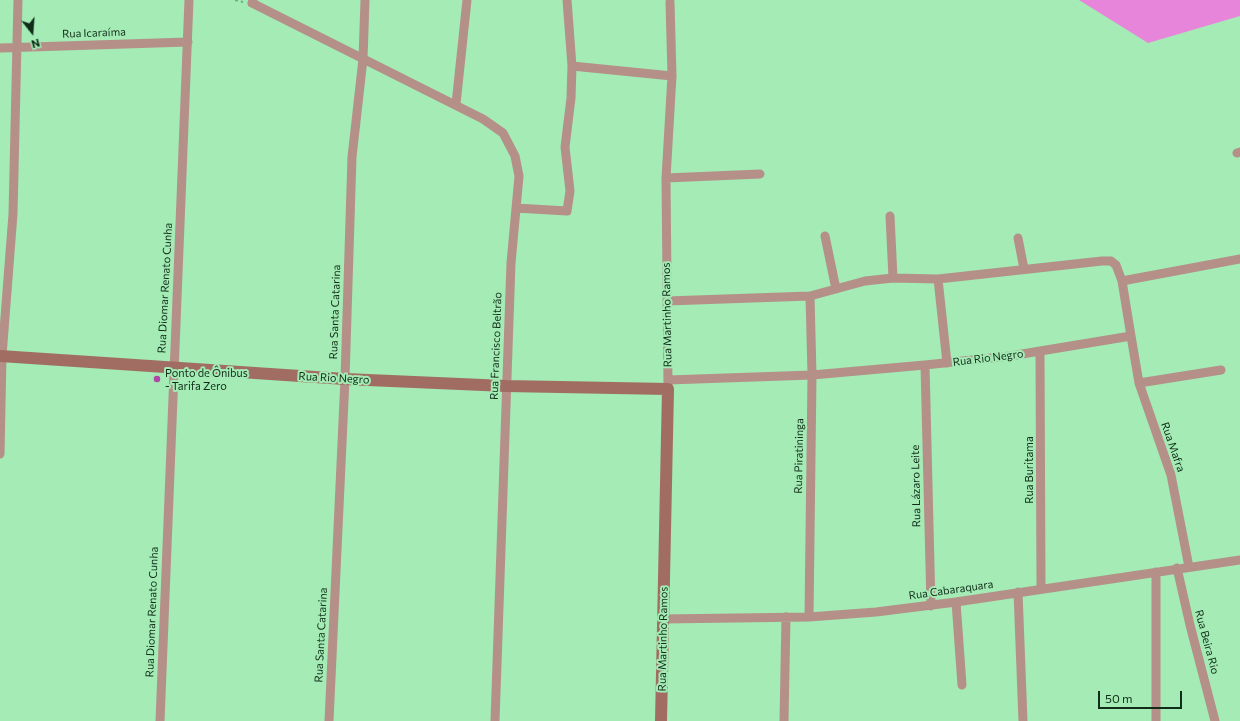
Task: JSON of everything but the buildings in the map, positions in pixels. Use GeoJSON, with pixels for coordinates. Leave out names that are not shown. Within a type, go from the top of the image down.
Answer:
{"type":"FeatureCollection","features":[{"type":"Feature","properties":{"kind":"street"},"geometry":{"type":"LineString","coordinates":[[0,454],[1,356],[13,214],[18,0]]}},
{"type":"Feature","properties":{"kind":"street","name":"Rua Diomar Renato Cunha"},"geometry":{"type":"LineString","coordinates":[[160,721],[189,0]]}},
{"type":"Feature","properties":{"kind":"street","name":"Rua Santa Catarina"},"geometry":{"type":"LineString","coordinates":[[329,721],[345,379],[353,149],[363,59],[365,0]]}},
{"type":"Feature","properties":{"kind":"street"},"geometry":{"type":"LineString","coordinates":[[456,104],[467,0]]}},
{"type":"Feature","properties":{"kind":"street"},"geometry":{"type":"LineString","coordinates":[[516,208],[567,211],[570,191],[565,146],[571,98],[572,66],[567,0]]}},
{"type":"Feature","properties":{"kind":"street","name":"Rua Francisco Beltrão"},"geometry":{"type":"LineString","coordinates":[[252,2],[363,59],[456,104],[495,127],[503,134],[510,144],[518,165],[511,263],[506,386],[496,721]]}},
{"type":"Feature","properties":{"kind":"street","name":"Rua Martinho Ramos"},"geometry":{"type":"LineString","coordinates":[[662,721],[668,385],[666,178],[672,76],[670,2]]}},
{"type":"Feature","properties":{"kind":"street","name":"Rua Icaraíma"},"geometry":{"type":"LineString","coordinates":[[0,48],[188,42]]}},
{"type":"Feature","properties":{"kind":"street"},"geometry":{"type":"LineString","coordinates":[[572,66],[672,76]]}},
{"type":"Feature","properties":{"kind":"street"},"geometry":{"type":"LineString","coordinates":[[666,178],[760,174]]}},
{"type":"Feature","properties":{"kind":"street"},"geometry":{"type":"LineString","coordinates":[[890,216],[893,278]]}},
{"type":"Feature","properties":{"kind":"street"},"geometry":{"type":"LineString","coordinates":[[824,236],[836,289]]}},
{"type":"Feature","properties":{"kind":"street"},"geometry":{"type":"LineString","coordinates":[[1018,238],[1024,269]]}},
{"type":"Feature","properties":{"kind":"street"},"geometry":{"type":"LineString","coordinates":[[1122,281],[1240,259]]}},
{"type":"Feature","properties":{"kind":"street"},"geometry":{"type":"LineString","coordinates":[[667,301],[810,296],[823,294],[836,289],[865,282],[893,278],[938,279],[1111,261],[1116,265],[1122,281],[1131,336]]}},
{"type":"Feature","properties":{"kind":"street"},"geometry":{"type":"LineString","coordinates":[[938,279],[947,363]]}},
{"type":"Feature","properties":{"kind":"street","name":"Rua Piratininga"},"geometry":{"type":"LineString","coordinates":[[809,616],[812,375],[810,296]]}},
{"type":"Feature","properties":{"kind":"street","name":"Rua Rio Negro"},"geometry":{"type":"LineString","coordinates":[[1,356],[345,379],[506,386],[668,385],[812,375],[947,363],[1040,352],[1131,336]]}},
{"type":"Feature","properties":{"kind":"street","name":"Rua Mafra"},"geometry":{"type":"LineString","coordinates":[[1131,336],[1139,383],[1171,475],[1189,567]]}},
{"type":"Feature","properties":{"kind":"street","name":"Rua Buritama"},"geometry":{"type":"LineString","coordinates":[[1040,352],[1041,589]]}},
{"type":"Feature","properties":{"kind":"street","name":"Rua Lázaro Leite"},"geometry":{"type":"LineString","coordinates":[[925,365],[931,606]]}},
{"type":"Feature","properties":{"kind":"street"},"geometry":{"type":"LineString","coordinates":[[1139,383],[1221,370]]}},
{"type":"Feature","properties":{"kind":"street","name":"Rua Cabaraquara"},"geometry":{"type":"LineString","coordinates":[[663,619],[809,616],[931,606],[1177,568],[1240,560]]}},
{"type":"Feature","properties":{"kind":"street","name":"Rua Beira Rio"},"geometry":{"type":"LineString","coordinates":[[1177,568],[1191,630],[1215,721]]}},
{"type":"Feature","properties":{"kind":"street"},"geometry":{"type":"LineString","coordinates":[[1156,572],[1156,721]]}},
{"type":"Feature","properties":{"kind":"street"},"geometry":{"type":"LineString","coordinates":[[1018,592],[1023,721]]}},
{"type":"Feature","properties":{"kind":"street"},"geometry":{"type":"LineString","coordinates":[[956,602],[962,685]]}},
{"type":"Feature","properties":{"kind":"street"},"geometry":{"type":"LineString","coordinates":[[784,721],[786,617]]}},
{"type":"Feature","properties":{"kind":"shaded area"},"geometry":{"type":"Polygon","coordinates":[[[1079,0],[1240,0],[1240,16],[1148,43],[1079,0]]]}},
{"type":"Feature","properties":{"kind":"place","name":"Ponto de Ônibus - Tarifa Zero"},"geometry":{"type":"Point","coordinates":[157,379]}}]}
